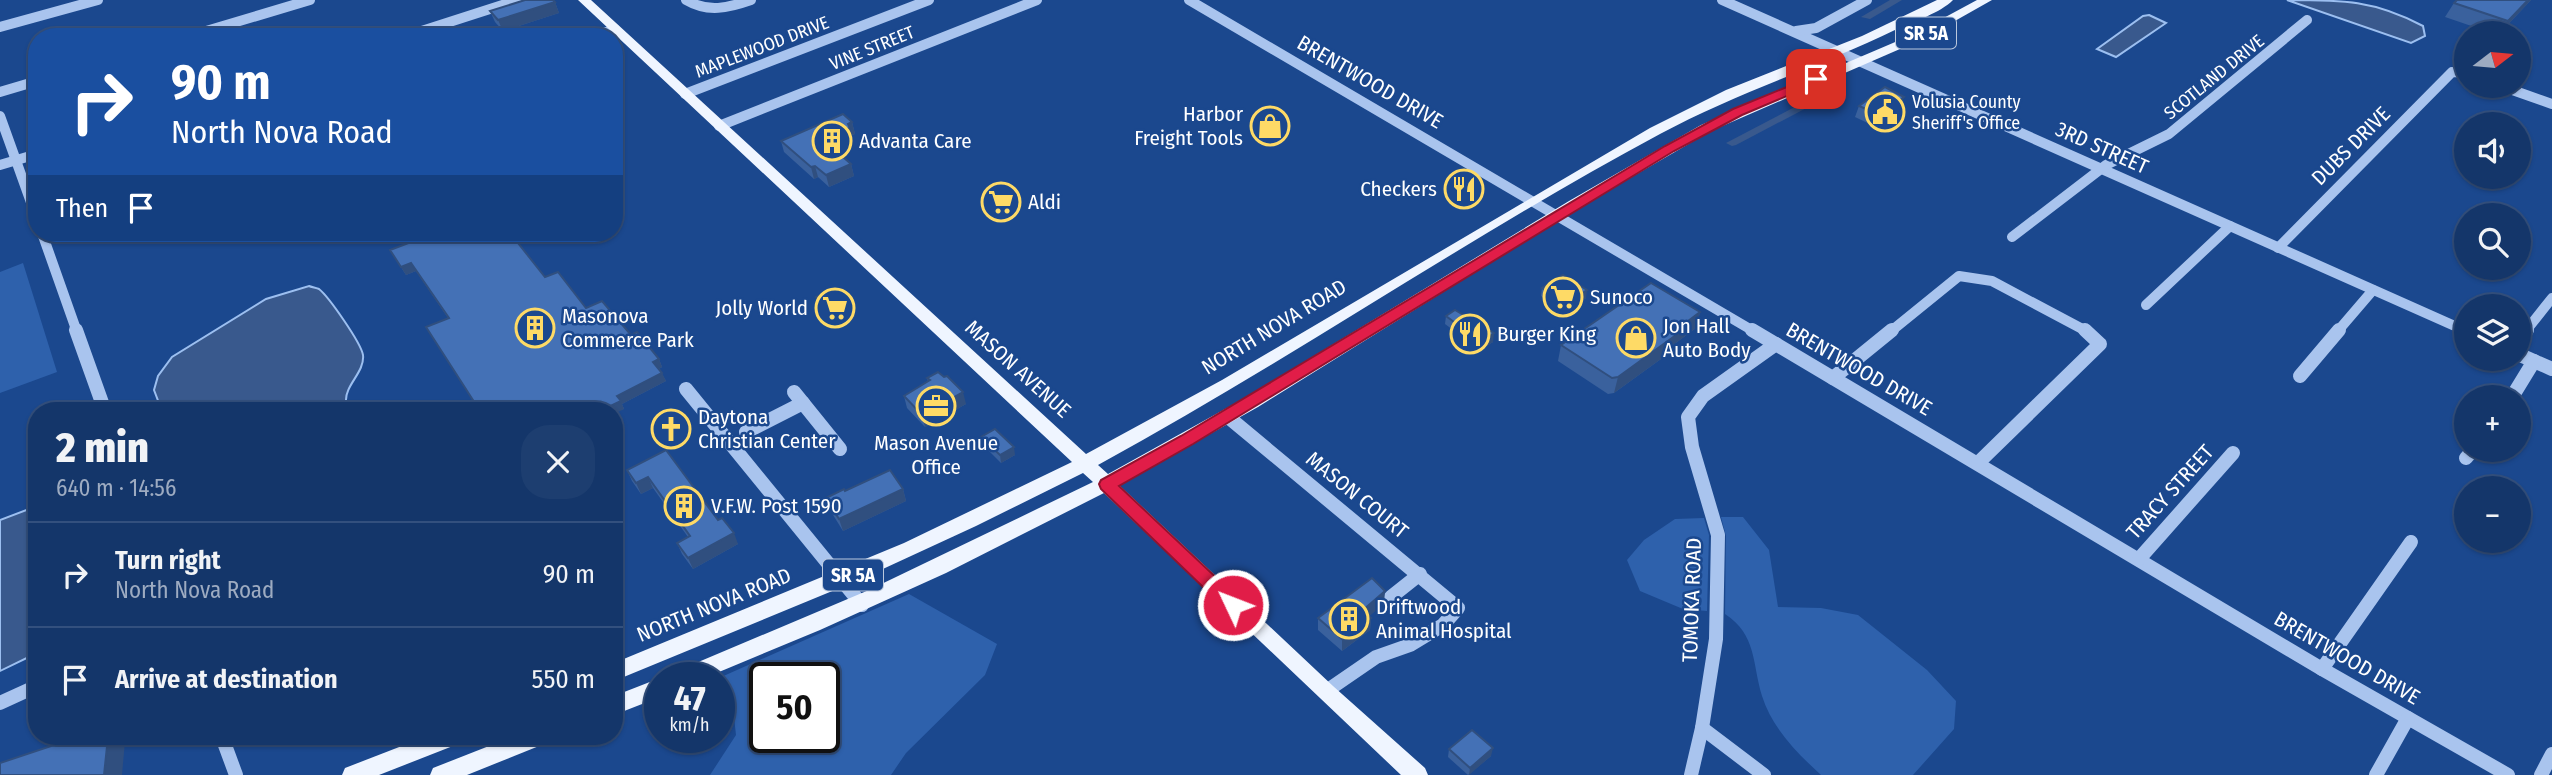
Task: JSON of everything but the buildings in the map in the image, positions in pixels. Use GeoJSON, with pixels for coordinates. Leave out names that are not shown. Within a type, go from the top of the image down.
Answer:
{"type":"FeatureCollection","features":[{"type":"Feature","properties":{"kind":"main road","name":"MASON AVENUE"},"geometry":{"type":"LineString","coordinates":[[584,0],[614,28]]}},
{"type":"Feature","properties":{"kind":"main road","name":"NORTH NOVA ROAD"},"geometry":{"type":"LineString","coordinates":[[623,668],[842,580],[958,528],[1085,464],[1689,113],[1752,84],[1894,27],[1947,0]]}},
{"type":"Feature","properties":{"kind":"main road","name":"SR 5A"},"geometry":{"type":"LineString","coordinates":[[722,662],[862,605],[1023,529],[1227,416],[1706,128],[1772,96],[1862,61],[1938,27],[1986,0]]}},
{"type":"Feature","properties":{"kind":"main road","name":"MASON AVENUE"},"geometry":{"type":"LineString","coordinates":[[623,36],[1417,775]]}},
{"type":"Feature","properties":{"kind":"main road"},"geometry":{"type":"LineString","coordinates":[[1392,315],[1410,288],[1411,275]]}},
{"type":"Feature","properties":{"kind":"main road"},"geometry":{"type":"LineString","coordinates":[[623,701],[644,693]]}},
{"type":"Feature","properties":{"kind":"main road"},"geometry":{"type":"LineString","coordinates":[[353,775],[430,745]]}},
{"type":"Feature","properties":{"kind":"main road"},"geometry":{"type":"LineString","coordinates":[[440,775],[516,745]]}},
{"type":"Feature","properties":{"kind":"street"},"geometry":{"type":"LineString","coordinates":[[0,27],[98,0]]}},
{"type":"Feature","properties":{"kind":"street"},"geometry":{"type":"LineString","coordinates":[[216,28],[310,0]]}},
{"type":"Feature","properties":{"kind":"street"},"geometry":{"type":"LineString","coordinates":[[431,28],[519,0]]}},
{"type":"Feature","properties":{"kind":"street"},"geometry":{"type":"LineString","coordinates":[[686,0],[703,8],[716,9],[751,0]]}},
{"type":"Feature","properties":{"kind":"street","name":"VINE STREET"},"geometry":{"type":"LineString","coordinates":[[719,125],[1037,0]]}},
{"type":"Feature","properties":{"kind":"street","name":"BRENTWOOD DRIVE"},"geometry":{"type":"LineString","coordinates":[[1189,0],[1978,463],[2322,669],[2508,775]]}},
{"type":"Feature","properties":{"kind":"street","name":"3RD STREET"},"geometry":{"type":"LineString","coordinates":[[1722,0],[2454,326]]}},
{"type":"Feature","properties":{"kind":"street"},"geometry":{"type":"LineString","coordinates":[[1792,31],[1816,28],[1867,0]]}},
{"type":"Feature","properties":{"kind":"street","name":"MAPLEWOOD DRIVE"},"geometry":{"type":"LineString","coordinates":[[685,94],[922,1]]}},
{"type":"Feature","properties":{"kind":"street","name":"SCOTLAND DRIVE"},"geometry":{"type":"LineString","coordinates":[[2012,237],[2098,167],[2142,143],[2169,134],[2307,20]]}},
{"type":"Feature","properties":{"kind":"street"},"geometry":{"type":"LineString","coordinates":[[1816,28],[1818,42]]}},
{"type":"Feature","properties":{"kind":"street","name":"DUBS DRIVE"},"geometry":{"type":"LineString","coordinates":[[2278,248],[2454,72]]}},
{"type":"Feature","properties":{"kind":"street"},"geometry":{"type":"LineString","coordinates":[[0,92],[28,84]]}},
{"type":"Feature","properties":{"kind":"street"},"geometry":{"type":"LineString","coordinates":[[2531,97],[2552,104]]}},
{"type":"Feature","properties":{"kind":"street"},"geometry":{"type":"LineString","coordinates":[[0,116],[28,194]]}},
{"type":"Feature","properties":{"kind":"street"},"geometry":{"type":"LineString","coordinates":[[0,166],[28,157]]}},
{"type":"Feature","properties":{"kind":"street"},"geometry":{"type":"LineString","coordinates":[[2146,305],[2230,226]]}},
{"type":"Feature","properties":{"kind":"street"},"geometry":{"type":"LineString","coordinates":[[45,242],[102,402]]}},
{"type":"Feature","properties":{"kind":"street"},"geometry":{"type":"LineString","coordinates":[[1833,378],[1959,276],[1992,281],[2092,334],[2100,344],[1978,463]]}},
{"type":"Feature","properties":{"kind":"street"},"geometry":{"type":"LineString","coordinates":[[2300,376],[2373,290]]}},
{"type":"Feature","properties":{"kind":"street"},"geometry":{"type":"LineString","coordinates":[[2531,325],[2552,298]]}},
{"type":"Feature","properties":{"kind":"street","name":"TOMOKA ROAD"},"geometry":{"type":"LineString","coordinates":[[1691,775],[1702,728],[1716,639],[1718,535],[1692,447],[1688,417],[1703,396],[1776,344]]}},
{"type":"Feature","properties":{"kind":"street"},"geometry":{"type":"LineString","coordinates":[[2531,360],[2552,369]]}},
{"type":"Feature","properties":{"kind":"street"},"geometry":{"type":"LineString","coordinates":[[2519,385],[2534,361]]}},
{"type":"Feature","properties":{"kind":"street"},"geometry":{"type":"LineString","coordinates":[[686,389],[862,605]]}},
{"type":"Feature","properties":{"kind":"street"},"geometry":{"type":"LineString","coordinates":[[794,392],[840,449]]}},
{"type":"Feature","properties":{"kind":"street"},"geometry":{"type":"LineString","coordinates":[[746,432],[803,403]]}},
{"type":"Feature","properties":{"kind":"street","name":"MASON COURT"},"geometry":{"type":"LineString","coordinates":[[1227,416],[1458,608],[1443,625],[1410,645],[1376,657],[1325,692]]}},
{"type":"Feature","properties":{"kind":"street","name":"TRACY STREET"},"geometry":{"type":"LineString","coordinates":[[2139,559],[2233,453]]}},
{"type":"Feature","properties":{"kind":"street"},"geometry":{"type":"LineString","coordinates":[[2322,669],[2410,542]]}},
{"type":"Feature","properties":{"kind":"street"},"geometry":{"type":"LineString","coordinates":[[1391,597],[1420,574]]}},
{"type":"Feature","properties":{"kind":"street"},"geometry":{"type":"LineString","coordinates":[[0,703],[28,690]]}},
{"type":"Feature","properties":{"kind":"street"},"geometry":{"type":"LineString","coordinates":[[2376,775],[2408,718]]}},
{"type":"Feature","properties":{"kind":"street"},"geometry":{"type":"LineString","coordinates":[[1702,728],[1764,775]]}},
{"type":"Feature","properties":{"kind":"street"},"geometry":{"type":"LineString","coordinates":[[225,745],[236,775]]}},
{"type":"Feature","properties":{"kind":"street"},"geometry":{"type":"LineString","coordinates":[[2541,775],[2552,754]]}},
{"type":"Feature","properties":{"kind":"shaded area"},"geometry":{"type":"Polygon","coordinates":[[[2287,0],[2342,1],[2373,6],[2423,26],[2425,36],[2411,43],[2287,0]]]}},
{"type":"Feature","properties":{"kind":"shaded area"},"geometry":{"type":"Polygon","coordinates":[[[2149,15],[2166,23],[2116,57],[2097,49],[2143,16],[2149,15]]]}},
{"type":"Feature","properties":{"kind":"shaded area"},"geometry":{"type":"Polygon","coordinates":[[[23,263],[57,372],[0,393],[0,272],[23,263]]]}},
{"type":"Feature","properties":{"kind":"shaded area"},"geometry":{"type":"Polygon","coordinates":[[[309,286],[319,289],[330,301],[351,331],[363,355],[361,367],[347,395],[346,401],[350,402],[159,402],[154,390],[158,376],[172,357],[266,299],[309,286]]]}},
{"type":"Feature","properties":{"kind":"shaded area"},"geometry":{"type":"Polygon","coordinates":[[[28,509],[28,657],[0,671],[0,520],[28,509]]]}},
{"type":"Feature","properties":{"kind":"shaded area"},"geometry":{"type":"Polygon","coordinates":[[[1721,517],[1743,517],[1769,550],[1778,607],[1821,608],[1858,615],[1927,670],[1956,701],[1954,729],[1913,775],[1821,775],[1794,749],[1779,729],[1766,708],[1748,640],[1743,631],[1725,614],[1726,536],[1721,517]]]}},
{"type":"Feature","properties":{"kind":"shaded area"},"geometry":{"type":"Polygon","coordinates":[[[1704,518],[1709,535],[1707,611],[1683,609],[1640,591],[1627,560],[1644,540],[1675,519],[1704,518]]]}},
{"type":"Feature","properties":{"kind":"shaded area"},"geometry":{"type":"Polygon","coordinates":[[[909,594],[997,644],[985,675],[906,753],[891,775],[710,775],[724,753],[735,753],[735,671],[749,665],[749,753],[840,753],[840,662],[755,662],[909,594]]]}},
{"type":"Feature","properties":{"kind":"waterway"},"geometry":{"type":"LineString","coordinates":[[1866,17],[1897,0]]}},
{"type":"Feature","properties":{"kind":"waterway"},"geometry":{"type":"LineString","coordinates":[[1732,143],[1810,102]]}},
{"type":"Feature","properties":{"kind":"place","name":"Volusia County Sheriff's Office"},"geometry":{"type":"Point","coordinates":[1885,112]}},
{"type":"Feature","properties":{"kind":"place","name":"Harbor Freight Tools"},"geometry":{"type":"Point","coordinates":[1270,126]}},
{"type":"Feature","properties":{"kind":"place","name":"Advanta Care"},"geometry":{"type":"Point","coordinates":[832,141]}},
{"type":"Feature","properties":{"kind":"place","name":"Checkers"},"geometry":{"type":"Point","coordinates":[1464,189]}},
{"type":"Feature","properties":{"kind":"place","name":"Aldi"},"geometry":{"type":"Point","coordinates":[1001,202]}},
{"type":"Feature","properties":{"kind":"place","name":"Sunoco"},"geometry":{"type":"Point","coordinates":[1563,297]}},
{"type":"Feature","properties":{"kind":"place","name":"Jolly World"},"geometry":{"type":"Point","coordinates":[835,308]}},
{"type":"Feature","properties":{"kind":"place","name":"Masonova Commerce Park"},"geometry":{"type":"Point","coordinates":[535,328]}},
{"type":"Feature","properties":{"kind":"place","name":"Burger King"},"geometry":{"type":"Point","coordinates":[1470,334]}},
{"type":"Feature","properties":{"kind":"place","name":"Jon Hall Auto Body"},"geometry":{"type":"Point","coordinates":[1636,338]}},
{"type":"Feature","properties":{"kind":"place","name":"Mason Avenue Office"},"geometry":{"type":"Point","coordinates":[936,406]}},
{"type":"Feature","properties":{"kind":"place","name":"Daytona Christian Center"},"geometry":{"type":"Point","coordinates":[671,429]}},
{"type":"Feature","properties":{"kind":"place","name":"V.F.W. Post 1590"},"geometry":{"type":"Point","coordinates":[684,506]}},
{"type":"Feature","properties":{"kind":"place","name":"Driftwood Animal Hospital"},"geometry":{"type":"Point","coordinates":[1349,619]}},
{"type":"Feature","properties":{"kind":"route"},"geometry":{"type":"LineString","coordinates":[[1233,605],[1107,484],[1187,440],[1706,128],[1777,94],[1816,79]]}}]}
